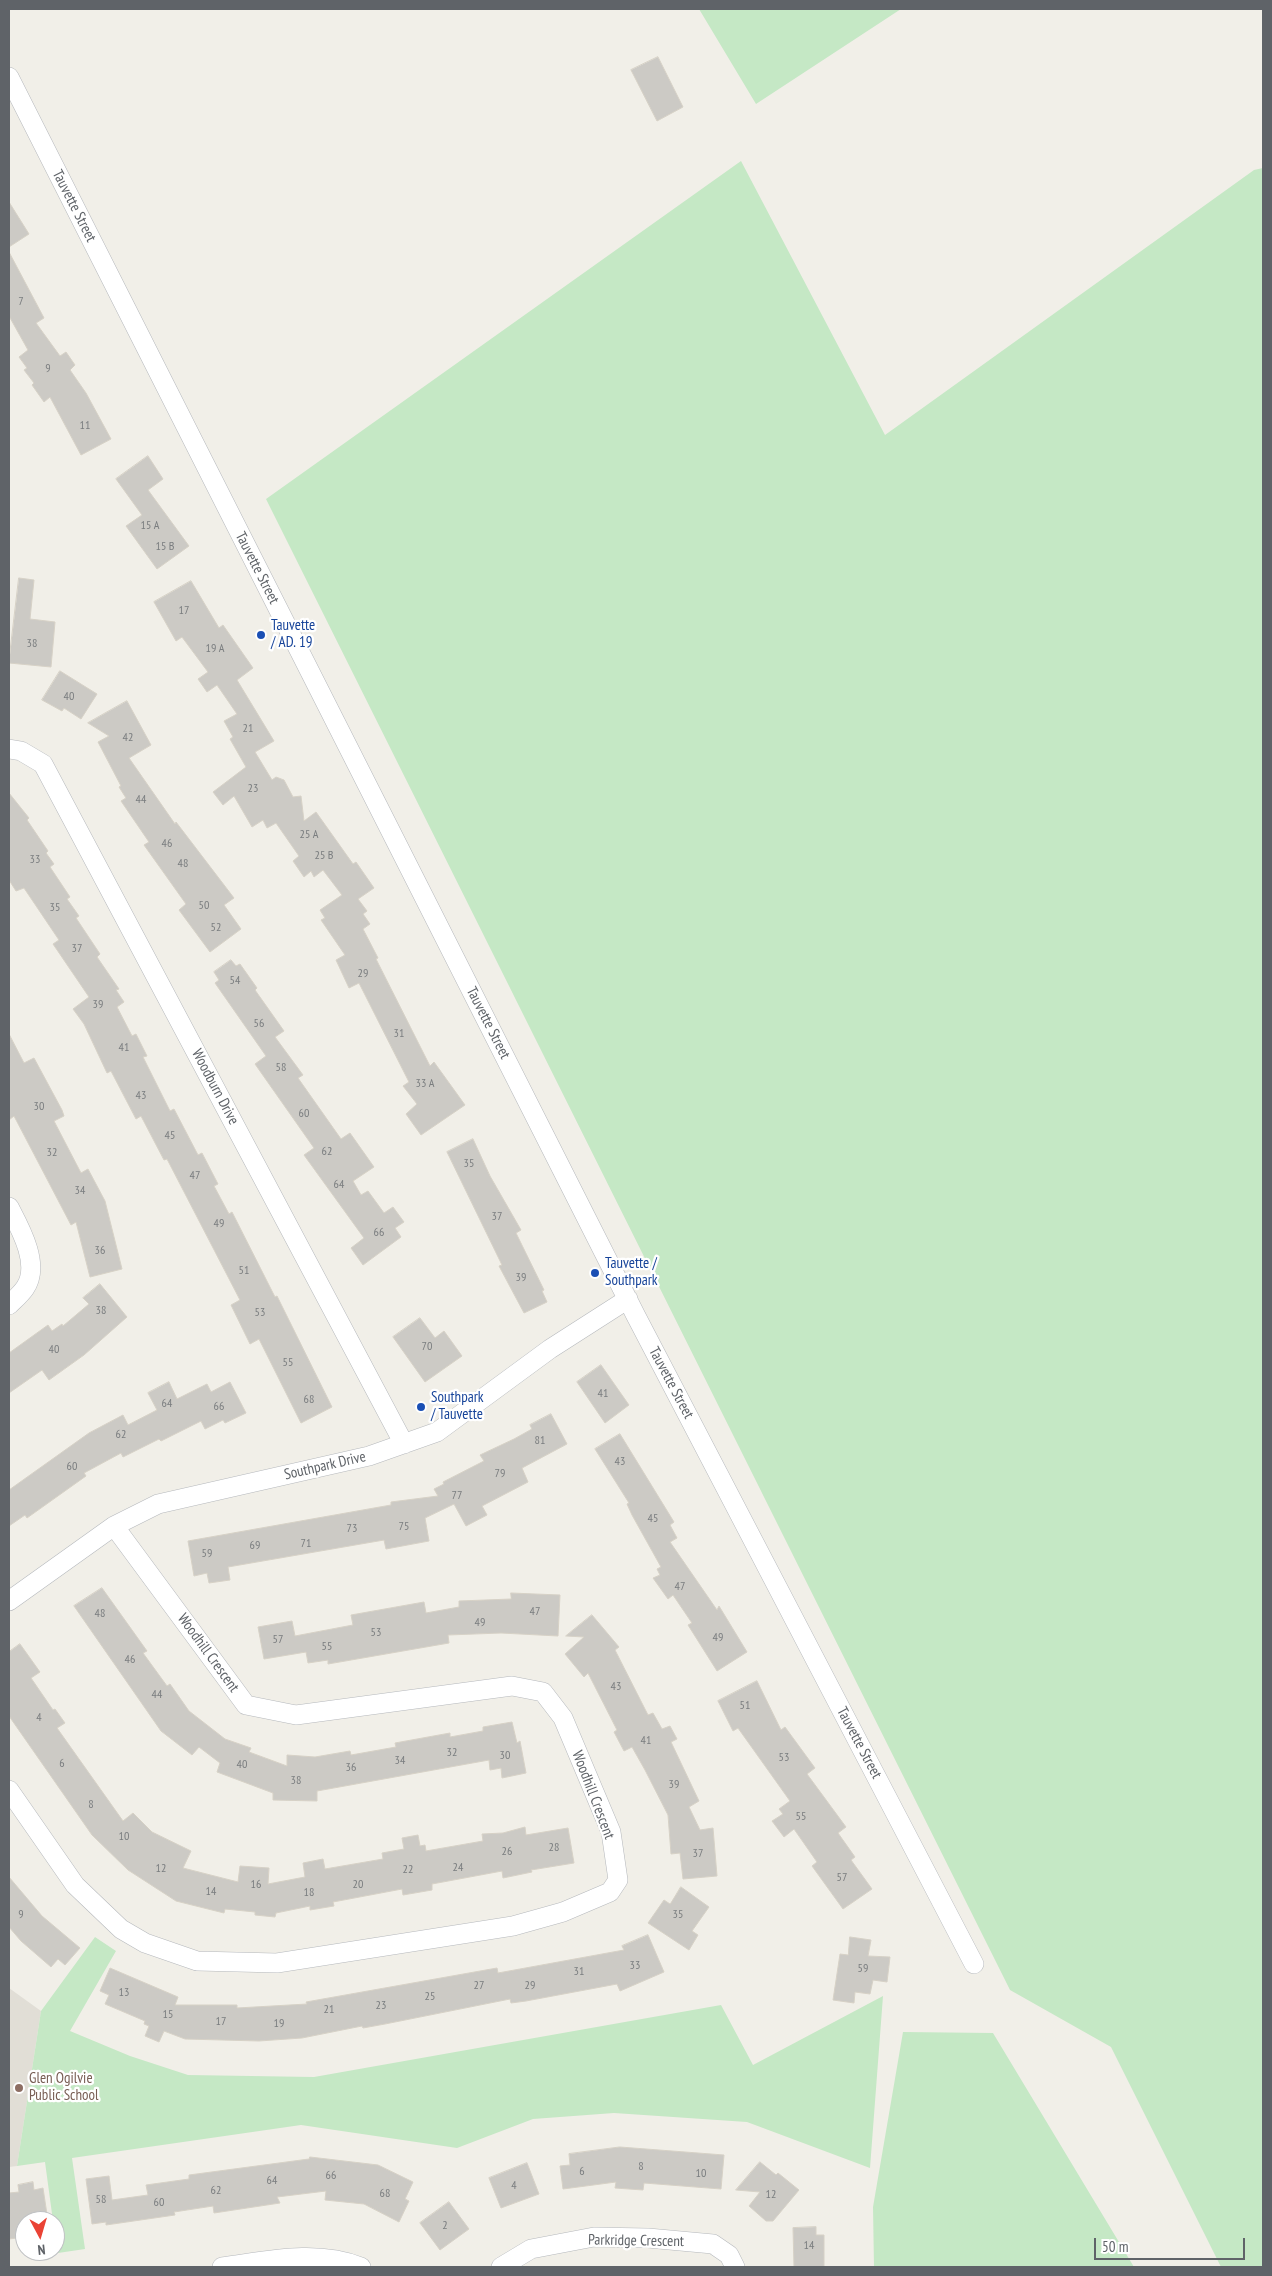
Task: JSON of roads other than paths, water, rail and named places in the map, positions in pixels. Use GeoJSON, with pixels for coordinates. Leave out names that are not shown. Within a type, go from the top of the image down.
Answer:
{"type":"FeatureCollection","features":[{"type":"Feature","properties":{"kind":"street","name":"Tauvette Street"},"geometry":{"type":"LineString","coordinates":[[9,77],[628,1298],[974,1964]]}},
{"type":"Feature","properties":{"kind":"street","name":"Woodburn Drive"},"geometry":{"type":"LineString","coordinates":[[9,749],[20,751],[43,764],[404,1444]]}},
{"type":"Feature","properties":{"kind":"street"},"geometry":{"type":"LineString","coordinates":[[9,1207],[27,1242],[30,1276],[25,1288],[9,1305]]}},
{"type":"Feature","properties":{"kind":"street","name":"Southpark Drive"},"geometry":{"type":"LineString","coordinates":[[9,1601],[114,1526],[158,1504],[369,1456],[436,1432],[550,1348],[628,1298]]}},
{"type":"Feature","properties":{"kind":"street","name":"Woodhill Crescent"},"geometry":{"type":"LineString","coordinates":[[9,1790],[75,1885],[121,1929],[145,1944],[198,1961],[277,1963],[513,1926],[563,1912],[610,1892],[618,1880],[610,1832],[563,1718],[543,1692],[512,1686],[296,1715],[246,1705],[114,1526]]}},
{"type":"Feature","properties":{"kind":"street","name":"Parkridge Crescent"},"geometry":{"type":"LineString","coordinates":[[502,2267],[531,2249],[594,2237],[648,2238],[713,2244],[729,2255],[736,2267]]}},
{"type":"Feature","properties":{"kind":"street"},"geometry":{"type":"LineString","coordinates":[[222,2267],[256,2265],[295,2256],[350,2263],[361,2267]]}},
{"type":"Feature","properties":{"kind":"place","name":"Tauvette / AD. 19"},"geometry":{"type":"Point","coordinates":[261,635]}},
{"type":"Feature","properties":{"kind":"place","name":"Tauvette / Southpark"},"geometry":{"type":"Point","coordinates":[595,1273]}},
{"type":"Feature","properties":{"kind":"place","name":"Southpark / Tauvette"},"geometry":{"type":"Point","coordinates":[421,1407]}},
{"type":"Feature","properties":{"kind":"place","name":"Glen Ogilvie Public School"},"geometry":{"type":"Point","coordinates":[19,2088]}}]}
